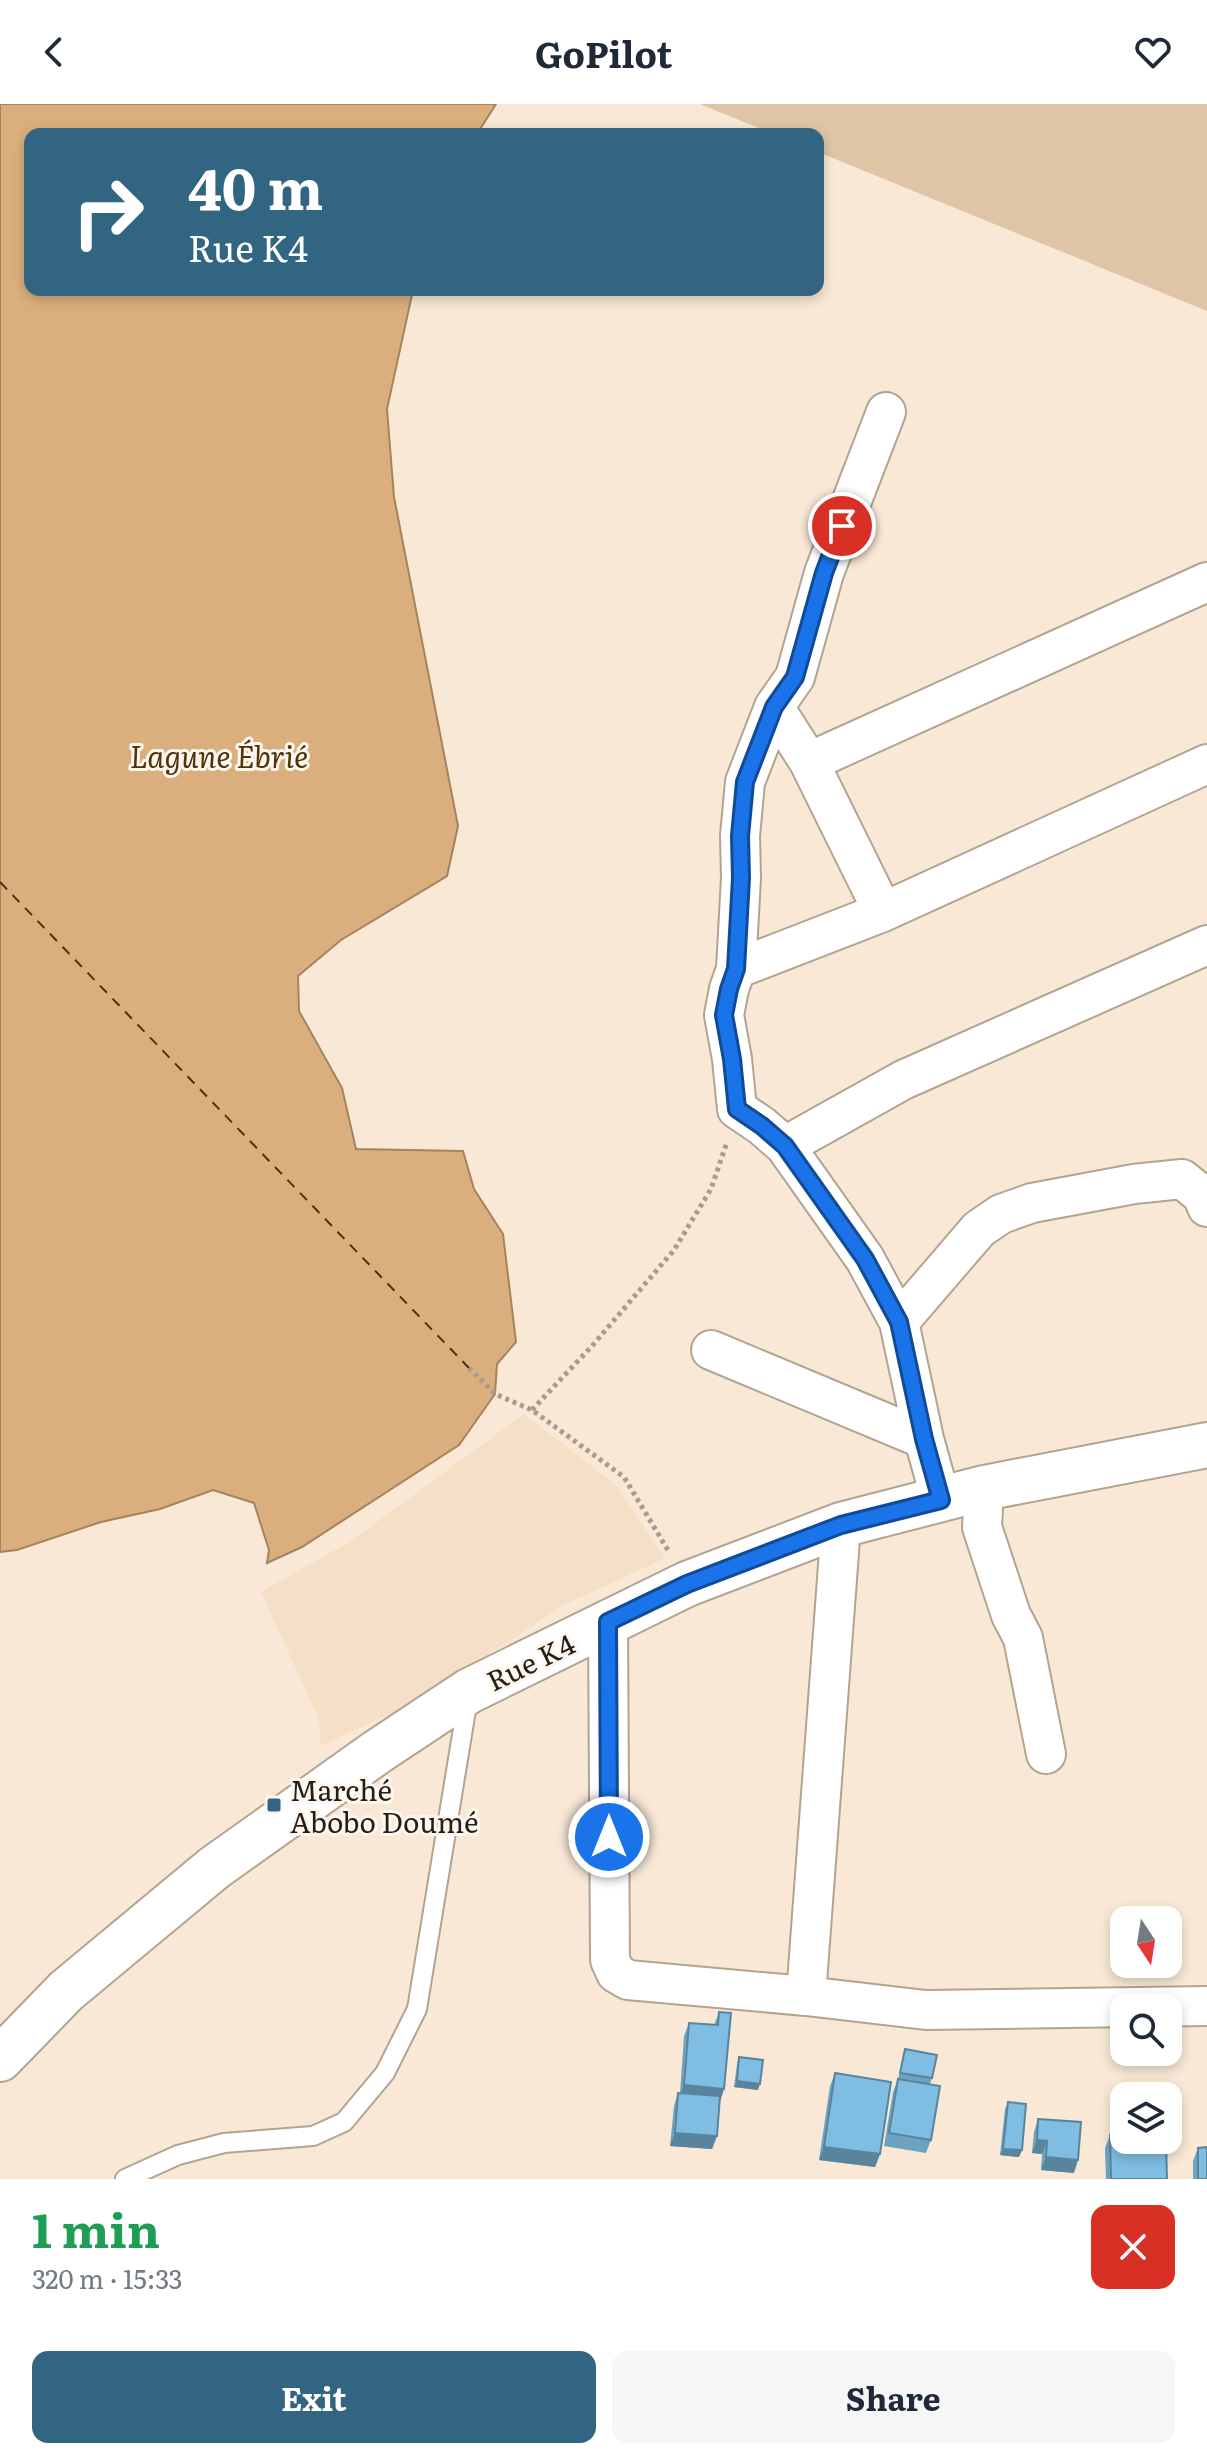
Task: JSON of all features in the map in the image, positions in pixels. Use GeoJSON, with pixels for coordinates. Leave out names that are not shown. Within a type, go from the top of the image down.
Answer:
{"type":"FeatureCollection","features":[{"type":"Feature","properties":{"kind":"street"},"geometry":{"type":"LineString","coordinates":[[886,412],[824,573],[795,677],[774,707],[745,782],[736,969],[724,1015],[737,1109],[785,1146],[865,1259],[899,1322],[924,1439],[941,1500]]}},
{"type":"Feature","properties":{"kind":"street"},"geometry":{"type":"LineString","coordinates":[[809,762],[1207,582]]}},
{"type":"Feature","properties":{"kind":"street"},"geometry":{"type":"LineString","coordinates":[[774,707],[809,762],[883,912]]}},
{"type":"Feature","properties":{"kind":"street"},"geometry":{"type":"LineString","coordinates":[[736,969],[883,912],[1207,764]]}},
{"type":"Feature","properties":{"kind":"street"},"geometry":{"type":"LineString","coordinates":[[785,1146],[903,1080],[1207,945]]}},
{"type":"Feature","properties":{"kind":"street"},"geometry":{"type":"LineString","coordinates":[[899,1322],[979,1229],[1001,1214],[1032,1203],[1134,1184],[1182,1179],[1202,1195],[1207,1207]]}},
{"type":"Feature","properties":{"kind":"street"},"geometry":{"type":"LineString","coordinates":[[711,1350],[924,1439]]}},
{"type":"Feature","properties":{"kind":"street","name":"Rue K4"},"geometry":{"type":"LineString","coordinates":[[0,2059],[66,1991],[214,1868],[469,1691],[687,1584],[841,1525],[984,1488],[1207,1445]]}},
{"type":"Feature","properties":{"kind":"street"},"geometry":{"type":"LineString","coordinates":[[984,1488],[982,1527],[1011,1615],[1023,1638],[1046,1754]]}},
{"type":"Feature","properties":{"kind":"street"},"geometry":{"type":"LineString","coordinates":[[806,1996],[841,1525]]}},
{"type":"Feature","properties":{"kind":"street"},"geometry":{"type":"LineString","coordinates":[[608,1622],[610,1960],[616,1973],[628,1980],[926,2010],[1207,2006]]}},
{"type":"Feature","properties":{"kind":"lane"},"geometry":{"type":"LineString","coordinates":[[125,2179],[178,2155],[224,2143],[313,2136],[344,2122],[385,2073],[417,2009],[469,1691]]}},
{"type":"Feature","properties":{"kind":"path"},"geometry":{"type":"LineString","coordinates":[[532,1410],[674,1250],[711,1189],[737,1109]]}},
{"type":"Feature","properties":{"kind":"path"},"geometry":{"type":"LineString","coordinates":[[469,1368],[495,1394],[532,1410],[624,1477],[687,1584]]}},
{"type":"Feature","properties":{"kind":"shaded area"},"geometry":{"type":"Polygon","coordinates":[[[700,104],[1207,104],[1207,311],[824,154],[824,128],[758,128],[700,104]]]}},
{"type":"Feature","properties":{"kind":"shaded area"},"geometry":{"type":"Polygon","coordinates":[[[524,1414],[617,1486],[665,1558],[564,1605],[415,1702],[321,1746],[318,1717],[261,1592],[351,1541],[524,1414]]]}},
{"type":"Feature","properties":{"kind":"water","name":"Lagune Ébrié"},"geometry":{"type":"Polygon","coordinates":[[[0,104],[496,104],[481,128],[24,128],[24,296],[412,296],[387,409],[394,497],[458,826],[447,876],[341,940],[298,976],[299,1011],[342,1088],[356,1149],[463,1151],[474,1189],[503,1234],[516,1342],[497,1364],[495,1394],[459,1445],[302,1547],[267,1563],[269,1550],[254,1503],[213,1490],[160,1509],[101,1522],[17,1550],[0,1552],[0,104]]]}},
{"type":"Feature","properties":{"kind":"building"},"geometry":{"type":"Polygon","coordinates":[[[719,2012],[731,2013],[724,2089],[684,2085],[689,2023],[718,2025],[719,2012]]]}},
{"type":"Feature","properties":{"kind":"building"},"geometry":{"type":"Polygon","coordinates":[[[905,2049],[937,2055],[932,2078],[900,2073],[905,2049]]]}},
{"type":"Feature","properties":{"kind":"building"},"geometry":{"type":"Polygon","coordinates":[[[739,2057],[763,2060],[760,2084],[737,2081],[739,2057]]]}},
{"type":"Feature","properties":{"kind":"building"},"geometry":{"type":"Polygon","coordinates":[[[835,2073],[891,2082],[880,2154],[824,2147],[835,2073]]]}},
{"type":"Feature","properties":{"kind":"building"},"geometry":{"type":"Polygon","coordinates":[[[898,2079],[940,2086],[931,2140],[889,2133],[898,2079]]]}},
{"type":"Feature","properties":{"kind":"building"},"geometry":{"type":"Polygon","coordinates":[[[678,2093],[720,2096],[717,2136],[675,2133],[678,2093]]]}},
{"type":"Feature","properties":{"kind":"building"},"geometry":{"type":"Polygon","coordinates":[[[1008,2102],[1026,2104],[1022,2150],[1003,2149],[1008,2102]]]}},
{"type":"Feature","properties":{"kind":"building"},"geometry":{"type":"Polygon","coordinates":[[[1038,2119],[1081,2122],[1078,2160],[1046,2157],[1047,2141],[1037,2140],[1038,2119]]]}},
{"type":"Feature","properties":{"kind":"building"},"geometry":{"type":"Polygon","coordinates":[[[1207,2147],[1207,2179],[1198,2179],[1198,2148],[1207,2147]]]}},
{"type":"Feature","properties":{"kind":"building"},"geometry":{"type":"Polygon","coordinates":[[[1110,2154],[1166,2154],[1167,2179],[1111,2179],[1110,2154]]]}},
{"type":"Feature","properties":{"kind":"ferry route"},"geometry":{"type":"LineString","coordinates":[[0,882],[469,1368]]}},
{"type":"Feature","properties":{"kind":"place","name":"Marché Abobo Doumé"},"geometry":{"type":"Point","coordinates":[274,1805]}},
{"type":"Feature","properties":{"kind":"route"},"geometry":{"type":"LineString","coordinates":[[609,1837],[608,1622],[687,1584],[841,1525],[941,1500],[924,1439],[899,1322],[865,1259],[785,1146],[737,1109],[724,1015],[736,969],[745,782],[774,707],[795,677],[824,573],[842,526]]}}]}
